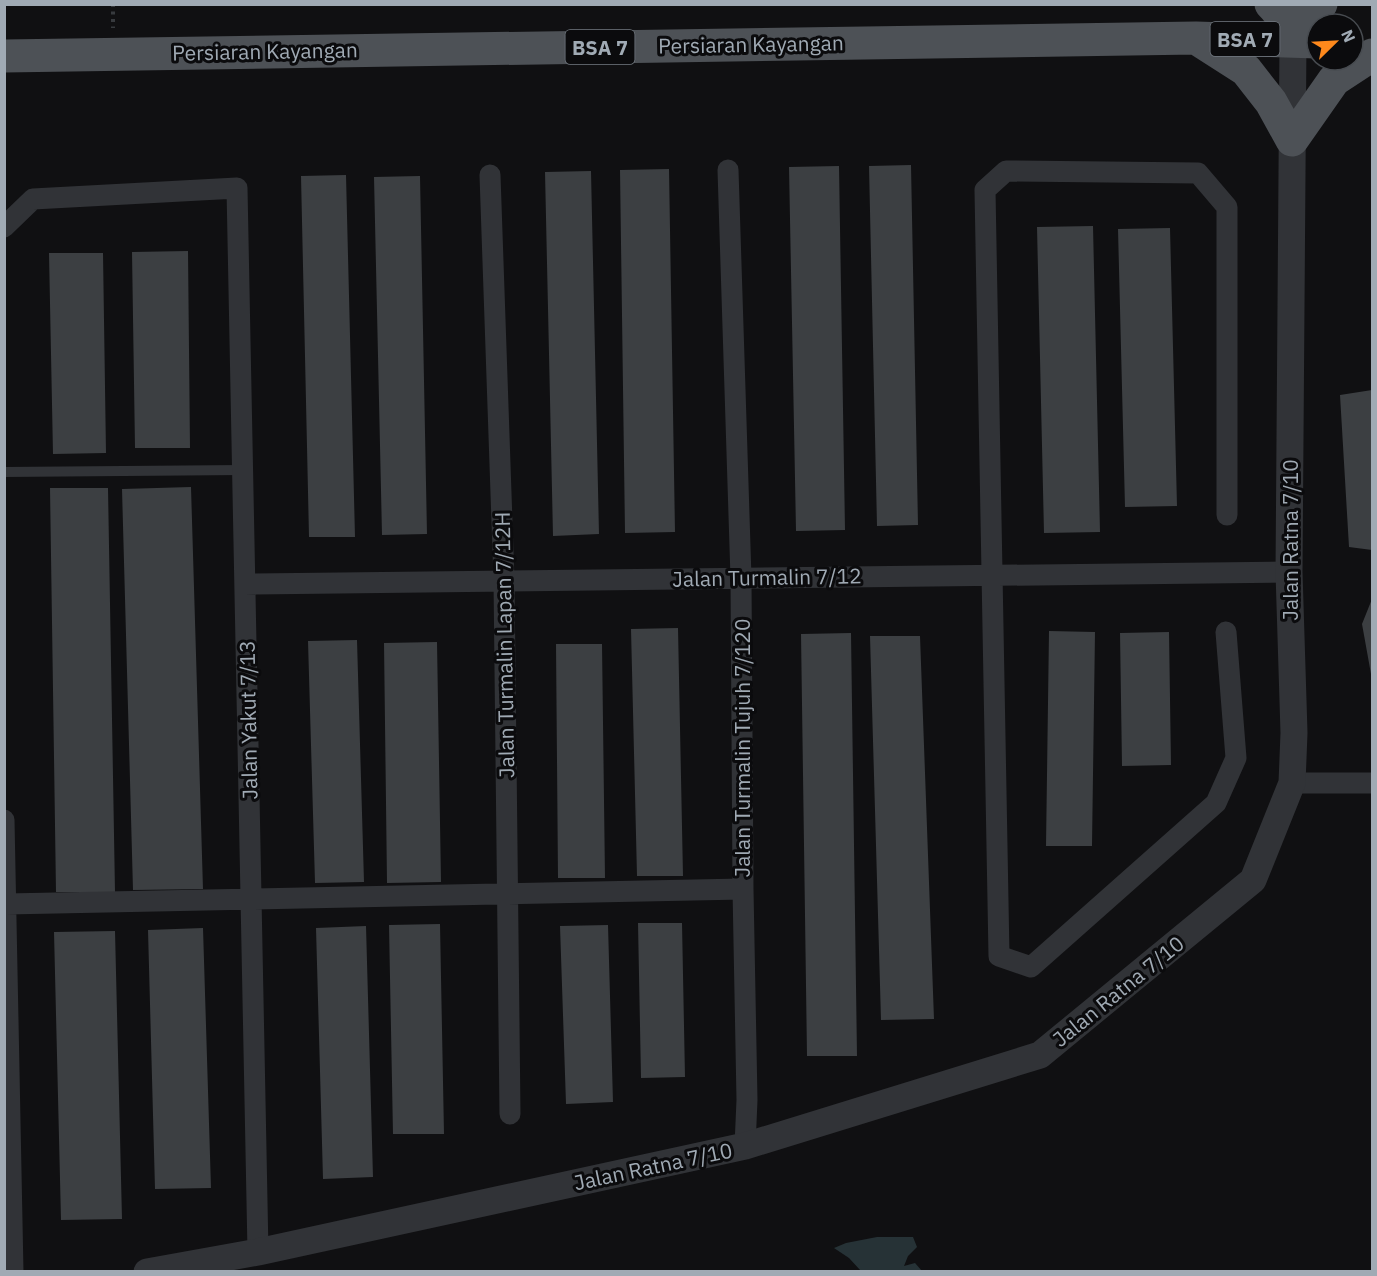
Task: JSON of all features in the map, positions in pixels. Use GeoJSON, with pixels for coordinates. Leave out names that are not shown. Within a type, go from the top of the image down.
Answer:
{"type":"FeatureCollection","features":[{"type":"Feature","properties":{"kind":"main road"},"geometry":{"type":"LineString","coordinates":[[1271,4],[1305,41]]}},
{"type":"Feature","properties":{"kind":"main road"},"geometry":{"type":"LineString","coordinates":[[1196,38],[1246,70],[1271,102],[1292,140],[1334,80],[1372,55]]}},
{"type":"Feature","properties":{"kind":"main road","name":"Persiaran Kayangan"},"geometry":{"type":"LineString","coordinates":[[4,56],[1196,38],[1305,41]]}},
{"type":"Feature","properties":{"kind":"street","name":"Jalan Ratna 7/10"},"geometry":{"type":"LineString","coordinates":[[147,1272],[258,1252],[745,1146],[1040,1055],[1252,880],[1292,783],[1294,733],[1289,572],[1292,140],[1305,41]]}},
{"type":"Feature","properties":{"kind":"street","name":"Jalan Turmalin Tujuh 7/120"},"geometry":{"type":"LineString","coordinates":[[728,170],[741,578],[747,1100],[745,1146]]}},
{"type":"Feature","properties":{"kind":"street"},"geometry":{"type":"LineString","coordinates":[[1226,632],[1236,758],[1216,803],[1031,967],[999,956],[985,190],[1006,171],[1198,173],[1227,207],[1227,515]]}},
{"type":"Feature","properties":{"kind":"street","name":"Jalan Turmalin Lapan 7/12H"},"geometry":{"type":"LineString","coordinates":[[490,175],[504,580],[510,1114]]}},
{"type":"Feature","properties":{"kind":"street","name":"Jalan Yakut 7/13"},"geometry":{"type":"LineString","coordinates":[[4,227],[33,199],[237,189],[258,1252]]}},
{"type":"Feature","properties":{"kind":"street","name":"Jalan Turmalin 7/12"},"geometry":{"type":"LineString","coordinates":[[245,584],[1289,572]]}},
{"type":"Feature","properties":{"kind":"street"},"geometry":{"type":"LineString","coordinates":[[1292,783],[1372,783]]}},
{"type":"Feature","properties":{"kind":"street"},"geometry":{"type":"LineString","coordinates":[[4,820],[13,1272]]}},
{"type":"Feature","properties":{"kind":"street"},"geometry":{"type":"LineString","coordinates":[[6,904],[743,889]]}},
{"type":"Feature","properties":{"kind":"lane"},"geometry":{"type":"LineString","coordinates":[[4,472],[243,470]]}},
{"type":"Feature","properties":{"kind":"shaded area"},"geometry":{"type":"Polygon","coordinates":[[[877,1237],[913,1237],[917,1247],[908,1256],[904,1266],[915,1263],[922,1271],[861,1271],[849,1258],[834,1248],[846,1243],[877,1237]]]}},
{"type":"Feature","properties":{"kind":"building"},"geometry":{"type":"Polygon","coordinates":[[[911,165],[918,525],[877,526],[869,166],[911,165]]]}},
{"type":"Feature","properties":{"kind":"building"},"geometry":{"type":"Polygon","coordinates":[[[839,166],[845,530],[796,531],[789,167],[839,166]]]}},
{"type":"Feature","properties":{"kind":"building"},"geometry":{"type":"Polygon","coordinates":[[[669,169],[675,532],[625,533],[620,170],[669,169]]]}},
{"type":"Feature","properties":{"kind":"building"},"geometry":{"type":"Polygon","coordinates":[[[591,171],[599,534],[553,536],[545,172],[591,171]]]}},
{"type":"Feature","properties":{"kind":"building"},"geometry":{"type":"Polygon","coordinates":[[[346,175],[355,537],[309,537],[301,176],[346,175]]]}},
{"type":"Feature","properties":{"kind":"building"},"geometry":{"type":"Polygon","coordinates":[[[420,176],[427,534],[382,535],[374,177],[420,176]]]}},
{"type":"Feature","properties":{"kind":"building"},"geometry":{"type":"Polygon","coordinates":[[[1093,226],[1100,532],[1044,533],[1037,227],[1093,226]]]}},
{"type":"Feature","properties":{"kind":"building"},"geometry":{"type":"Polygon","coordinates":[[[1170,228],[1177,506],[1125,507],[1118,229],[1170,228]]]}},
{"type":"Feature","properties":{"kind":"building"},"geometry":{"type":"Polygon","coordinates":[[[188,251],[190,448],[135,448],[132,252],[188,251]]]}},
{"type":"Feature","properties":{"kind":"building"},"geometry":{"type":"Polygon","coordinates":[[[49,253],[103,253],[106,453],[53,454],[49,253]]]}},
{"type":"Feature","properties":{"kind":"building"},"geometry":{"type":"Polygon","coordinates":[[[1372,390],[1372,550],[1349,547],[1340,395],[1372,390]]]}},
{"type":"Feature","properties":{"kind":"building"},"geometry":{"type":"Polygon","coordinates":[[[191,487],[203,889],[133,890],[122,489],[191,487]]]}},
{"type":"Feature","properties":{"kind":"building"},"geometry":{"type":"Polygon","coordinates":[[[50,488],[108,488],[115,892],[56,892],[50,488]]]}},
{"type":"Feature","properties":{"kind":"building"},"geometry":{"type":"Polygon","coordinates":[[[1372,599],[1372,674],[1371,674],[1362,624],[1372,599]]]}},
{"type":"Feature","properties":{"kind":"building"},"geometry":{"type":"Polygon","coordinates":[[[678,628],[683,876],[637,876],[631,629],[678,628]]]}},
{"type":"Feature","properties":{"kind":"building"},"geometry":{"type":"Polygon","coordinates":[[[1049,631],[1095,632],[1092,846],[1046,846],[1049,631]]]}},
{"type":"Feature","properties":{"kind":"building"},"geometry":{"type":"Polygon","coordinates":[[[1169,632],[1171,765],[1122,766],[1120,633],[1169,632]]]}},
{"type":"Feature","properties":{"kind":"building"},"geometry":{"type":"Polygon","coordinates":[[[851,633],[857,1056],[807,1056],[801,634],[851,633]]]}},
{"type":"Feature","properties":{"kind":"building"},"geometry":{"type":"Polygon","coordinates":[[[870,636],[920,636],[934,1019],[881,1020],[870,636]]]}},
{"type":"Feature","properties":{"kind":"building"},"geometry":{"type":"Polygon","coordinates":[[[357,640],[364,882],[315,883],[308,641],[357,640]]]}},
{"type":"Feature","properties":{"kind":"building"},"geometry":{"type":"Polygon","coordinates":[[[437,642],[441,882],[387,883],[384,643],[437,642]]]}},
{"type":"Feature","properties":{"kind":"building"},"geometry":{"type":"Polygon","coordinates":[[[556,644],[602,644],[605,878],[558,878],[556,644]]]}},
{"type":"Feature","properties":{"kind":"building"},"geometry":{"type":"Polygon","coordinates":[[[638,923],[682,923],[685,1077],[641,1078],[638,923]]]}},
{"type":"Feature","properties":{"kind":"building"},"geometry":{"type":"Polygon","coordinates":[[[440,924],[444,1134],[393,1134],[389,925],[440,924]]]}},
{"type":"Feature","properties":{"kind":"building"},"geometry":{"type":"Polygon","coordinates":[[[608,925],[613,1102],[566,1104],[560,926],[608,925]]]}},
{"type":"Feature","properties":{"kind":"building"},"geometry":{"type":"Polygon","coordinates":[[[366,926],[373,1177],[323,1179],[316,928],[366,926]]]}},
{"type":"Feature","properties":{"kind":"building"},"geometry":{"type":"Polygon","coordinates":[[[203,928],[211,1188],[155,1189],[148,930],[203,928]]]}},
{"type":"Feature","properties":{"kind":"building"},"geometry":{"type":"Polygon","coordinates":[[[115,931],[122,1219],[61,1220],[54,932],[115,931]]]}}]}
